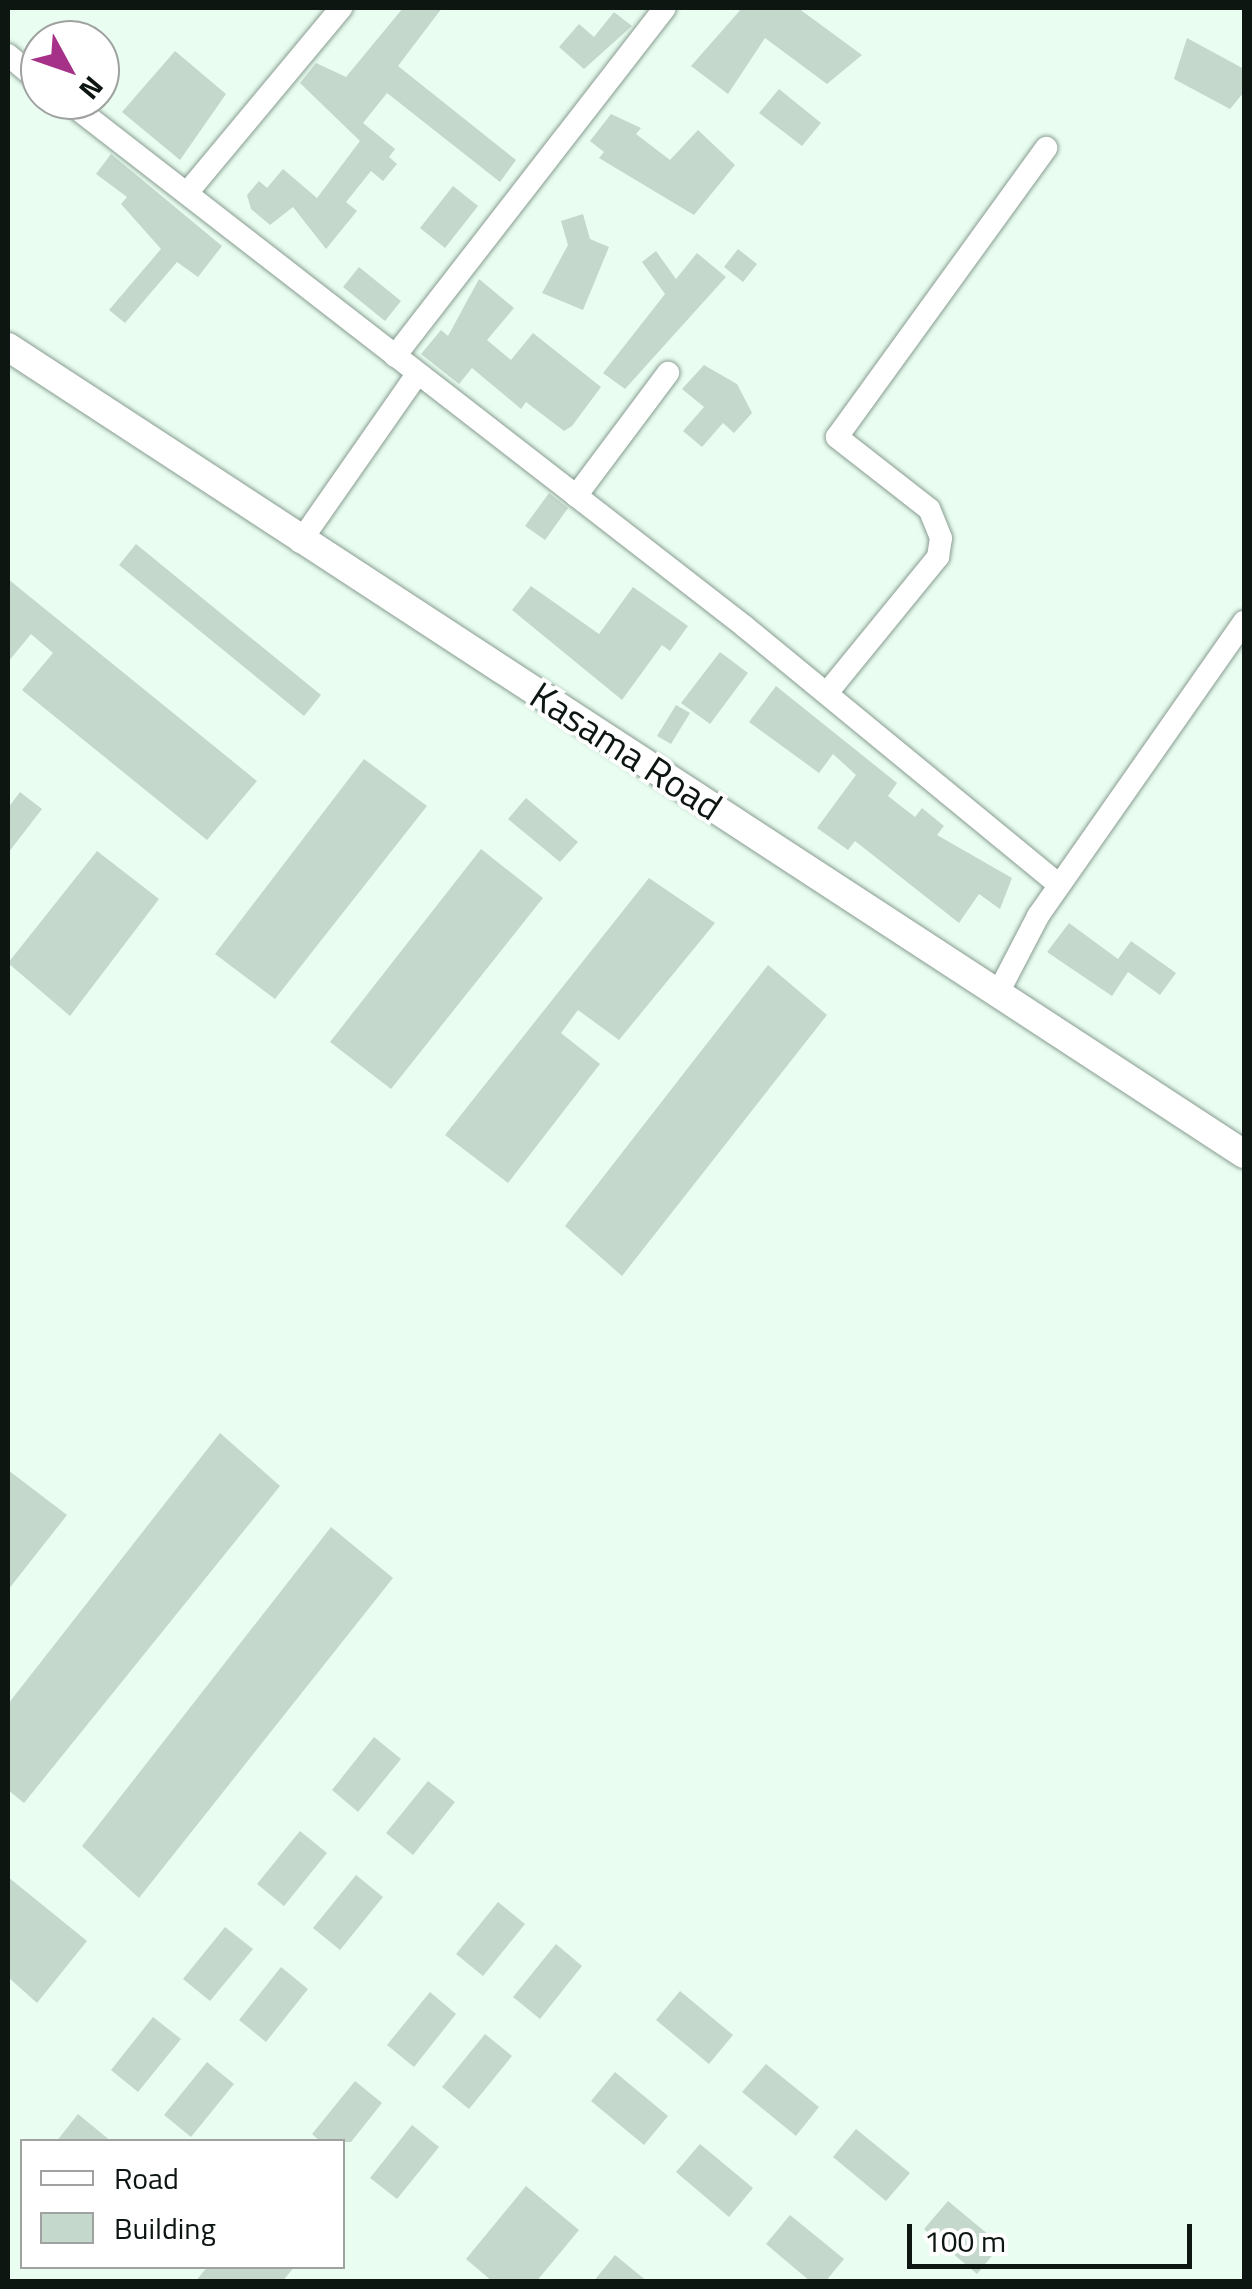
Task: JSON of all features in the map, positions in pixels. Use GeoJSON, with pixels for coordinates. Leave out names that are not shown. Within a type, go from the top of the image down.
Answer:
{"type":"FeatureCollection","features":[{"type":"Feature","properties":{"kind":"street"},"geometry":{"type":"LineString","coordinates":[[187,193],[341,8]]}},
{"type":"Feature","properties":{"kind":"street"},"geometry":{"type":"LineString","coordinates":[[395,356],[665,8]]}},
{"type":"Feature","properties":{"kind":"street"},"geometry":{"type":"LineString","coordinates":[[92,120],[827,693],[1060,885]]}},
{"type":"Feature","properties":{"kind":"street"},"geometry":{"type":"LineString","coordinates":[[827,693],[938,557],[941,538],[929,509],[838,436],[1046,148]]}},
{"type":"Feature","properties":{"kind":"street","name":"Kasama Road"},"geometry":{"type":"LineString","coordinates":[[8,348],[300,542],[1244,1154]]}},
{"type":"Feature","properties":{"kind":"street"},"geometry":{"type":"LineString","coordinates":[[576,496],[668,373]]}},
{"type":"Feature","properties":{"kind":"street"},"geometry":{"type":"LineString","coordinates":[[300,542],[417,374]]}},
{"type":"Feature","properties":{"kind":"street"},"geometry":{"type":"LineString","coordinates":[[998,993],[1060,885],[1244,622]]}},
{"type":"Feature","properties":{"kind":"building"},"geometry":{"type":"Polygon","coordinates":[[[403,8],[442,8],[398,66],[516,160],[500,182],[387,93],[363,123],[395,149],[389,157],[397,164],[383,181],[371,171],[346,202],[357,211],[326,249],[293,207],[270,225],[251,209],[247,195],[259,181],[267,188],[283,169],[317,198],[360,141],[300,83],[316,63],[346,77],[403,8]]]}},
{"type":"Feature","properties":{"kind":"building"},"geometry":{"type":"Polygon","coordinates":[[[742,8],[798,8],[862,55],[827,84],[765,38],[728,94],[691,66],[742,8]]]}},
{"type":"Feature","properties":{"kind":"building"},"geometry":{"type":"Polygon","coordinates":[[[614,12],[632,26],[584,69],[559,47],[579,24],[594,37],[614,12]]]}},
{"type":"Feature","properties":{"kind":"building"},"geometry":{"type":"Polygon","coordinates":[[[1187,38],[1244,69],[1244,92],[1230,109],[1174,79],[1187,38]]]}},
{"type":"Feature","properties":{"kind":"building"},"geometry":{"type":"Polygon","coordinates":[[[175,51],[226,94],[180,160],[122,112],[175,51]]]}},
{"type":"Feature","properties":{"kind":"building"},"geometry":{"type":"Polygon","coordinates":[[[779,89],[821,123],[802,146],[759,113],[779,89]]]}},
{"type":"Feature","properties":{"kind":"building"},"geometry":{"type":"Polygon","coordinates":[[[611,114],[641,128],[636,134],[670,160],[698,130],[735,165],[694,215],[599,158],[604,152],[590,141],[611,114]]]}},
{"type":"Feature","properties":{"kind":"building"},"geometry":{"type":"Polygon","coordinates":[[[111,154],[222,246],[198,277],[177,262],[125,323],[109,310],[161,249],[121,204],[127,197],[96,174],[111,154]]]}},
{"type":"Feature","properties":{"kind":"building"},"geometry":{"type":"Polygon","coordinates":[[[453,186],[478,206],[445,248],[420,228],[453,186]]]}},
{"type":"Feature","properties":{"kind":"building"},"geometry":{"type":"Polygon","coordinates":[[[583,214],[590,239],[609,247],[583,310],[542,293],[568,245],[561,221],[583,214]]]}},
{"type":"Feature","properties":{"kind":"building"},"geometry":{"type":"Polygon","coordinates":[[[738,249],[757,264],[743,282],[724,267],[738,249]]]}},
{"type":"Feature","properties":{"kind":"building"},"geometry":{"type":"Polygon","coordinates":[[[656,251],[676,279],[697,253],[726,277],[625,389],[603,373],[665,294],[642,262],[656,251]]]}},
{"type":"Feature","properties":{"kind":"building"},"geometry":{"type":"Polygon","coordinates":[[[359,267],[401,301],[385,321],[343,287],[359,267]]]}},
{"type":"Feature","properties":{"kind":"building"},"geometry":{"type":"Polygon","coordinates":[[[479,279],[514,308],[487,340],[511,360],[533,333],[601,387],[564,431],[526,402],[521,409],[472,368],[459,384],[421,354],[441,330],[448,336],[479,279]]]}},
{"type":"Feature","properties":{"kind":"building"},"geometry":{"type":"Polygon","coordinates":[[[704,365],[737,384],[752,413],[734,433],[723,423],[702,447],[683,431],[704,407],[682,389],[704,365]]]}},
{"type":"Feature","properties":{"kind":"building"},"geometry":{"type":"Polygon","coordinates":[[[549,493],[568,508],[545,540],[525,526],[549,493]]]}},
{"type":"Feature","properties":{"kind":"building"},"geometry":{"type":"Polygon","coordinates":[[[136,544],[321,695],[304,716],[119,565],[136,544]]]}},
{"type":"Feature","properties":{"kind":"building"},"geometry":{"type":"Polygon","coordinates":[[[8,579],[257,781],[207,840],[22,690],[53,653],[31,634],[8,662],[8,579]]]}},
{"type":"Feature","properties":{"kind":"building"},"geometry":{"type":"Polygon","coordinates":[[[531,586],[599,634],[633,587],[688,626],[670,651],[662,645],[622,700],[512,610],[531,586]]]}},
{"type":"Feature","properties":{"kind":"building"},"geometry":{"type":"Polygon","coordinates":[[[720,652],[748,673],[710,724],[681,703],[720,652]]]}},
{"type":"Feature","properties":{"kind":"building"},"geometry":{"type":"Polygon","coordinates":[[[776,686],[897,783],[888,796],[915,817],[922,808],[944,826],[937,835],[1012,878],[1000,909],[979,894],[959,923],[855,841],[848,850],[817,828],[856,775],[833,754],[819,773],[749,722],[776,686]]]}},
{"type":"Feature","properties":{"kind":"building"},"geometry":{"type":"Polygon","coordinates":[[[676,705],[690,713],[671,744],[657,736],[676,705]]]}},
{"type":"Feature","properties":{"kind":"building"},"geometry":{"type":"Polygon","coordinates":[[[364,759],[427,806],[275,999],[215,954],[364,759]]]}},
{"type":"Feature","properties":{"kind":"building"},"geometry":{"type":"Polygon","coordinates":[[[20,792],[42,809],[8,853],[8,808],[20,792]]]}},
{"type":"Feature","properties":{"kind":"building"},"geometry":{"type":"Polygon","coordinates":[[[526,798],[578,842],[560,862],[508,819],[526,798]]]}},
{"type":"Feature","properties":{"kind":"building"},"geometry":{"type":"Polygon","coordinates":[[[481,849],[543,898],[391,1089],[330,1042],[481,849]]]}},
{"type":"Feature","properties":{"kind":"building"},"geometry":{"type":"Polygon","coordinates":[[[97,851],[159,899],[70,1016],[8,963],[97,851]]]}},
{"type":"Feature","properties":{"kind":"building"},"geometry":{"type":"Polygon","coordinates":[[[649,878],[715,923],[619,1040],[578,1010],[561,1033],[600,1064],[508,1183],[445,1135],[649,878]]]}},
{"type":"Feature","properties":{"kind":"building"},"geometry":{"type":"Polygon","coordinates":[[[1069,923],[1118,959],[1131,941],[1176,973],[1160,995],[1128,972],[1112,996],[1047,952],[1069,923]]]}},
{"type":"Feature","properties":{"kind":"building"},"geometry":{"type":"Polygon","coordinates":[[[768,965],[827,1015],[622,1276],[565,1226],[768,965]]]}},
{"type":"Feature","properties":{"kind":"building"},"geometry":{"type":"Polygon","coordinates":[[[220,1433],[280,1486],[24,1803],[8,1790],[8,1704],[220,1433]]]}},
{"type":"Feature","properties":{"kind":"building"},"geometry":{"type":"Polygon","coordinates":[[[8,1470],[67,1515],[8,1590],[8,1470]]]}},
{"type":"Feature","properties":{"kind":"building"},"geometry":{"type":"Polygon","coordinates":[[[331,1527],[393,1578],[139,1898],[82,1846],[331,1527]]]}},
{"type":"Feature","properties":{"kind":"building"},"geometry":{"type":"Polygon","coordinates":[[[374,1737],[401,1759],[358,1812],[332,1790],[374,1737]]]}},
{"type":"Feature","properties":{"kind":"building"},"geometry":{"type":"Polygon","coordinates":[[[428,1781],[455,1802],[413,1855],[386,1833],[428,1781]]]}},
{"type":"Feature","properties":{"kind":"building"},"geometry":{"type":"Polygon","coordinates":[[[300,1831],[327,1853],[284,1906],[257,1884],[300,1831]]]}},
{"type":"Feature","properties":{"kind":"building"},"geometry":{"type":"Polygon","coordinates":[[[356,1875],[383,1897],[340,1950],[313,1928],[356,1875]]]}},
{"type":"Feature","properties":{"kind":"building"},"geometry":{"type":"Polygon","coordinates":[[[8,1877],[87,1941],[37,2003],[8,1977],[8,1877]]]}},
{"type":"Feature","properties":{"kind":"building"},"geometry":{"type":"Polygon","coordinates":[[[498,1902],[525,1924],[483,1976],[456,1954],[498,1902]]]}},
{"type":"Feature","properties":{"kind":"building"},"geometry":{"type":"Polygon","coordinates":[[[225,1927],[253,1949],[210,2001],[183,1979],[225,1927]]]}},
{"type":"Feature","properties":{"kind":"building"},"geometry":{"type":"Polygon","coordinates":[[[556,1944],[582,1966],[540,2019],[513,1997],[556,1944]]]}},
{"type":"Feature","properties":{"kind":"building"},"geometry":{"type":"Polygon","coordinates":[[[281,1967],[308,1989],[266,2042],[239,2020],[281,1967]]]}},
{"type":"Feature","properties":{"kind":"building"},"geometry":{"type":"Polygon","coordinates":[[[680,1991],[733,2035],[709,2064],[656,2020],[680,1991]]]}},
{"type":"Feature","properties":{"kind":"building"},"geometry":{"type":"Polygon","coordinates":[[[430,1992],[456,2014],[414,2067],[387,2045],[430,1992]]]}},
{"type":"Feature","properties":{"kind":"building"},"geometry":{"type":"Polygon","coordinates":[[[153,2017],[181,2039],[138,2092],[111,2070],[153,2017]]]}},
{"type":"Feature","properties":{"kind":"building"},"geometry":{"type":"Polygon","coordinates":[[[485,2034],[512,2056],[469,2109],[442,2087],[485,2034]]]}},
{"type":"Feature","properties":{"kind":"building"},"geometry":{"type":"Polygon","coordinates":[[[207,2062],[234,2084],[191,2137],[164,2115],[207,2062]]]}},
{"type":"Feature","properties":{"kind":"building"},"geometry":{"type":"Polygon","coordinates":[[[766,2064],[819,2107],[796,2136],[742,2092],[766,2064]]]}},
{"type":"Feature","properties":{"kind":"building"},"geometry":{"type":"Polygon","coordinates":[[[615,2072],[668,2116],[644,2145],[591,2101],[615,2072]]]}},
{"type":"Feature","properties":{"kind":"building"},"geometry":{"type":"Polygon","coordinates":[[[355,2081],[382,2103],[351,2142],[318,2139],[312,2134],[355,2081]]]}},
{"type":"Feature","properties":{"kind":"building"},"geometry":{"type":"Polygon","coordinates":[[[78,2114],[108,2139],[58,2139],[78,2114]]]}},
{"type":"Feature","properties":{"kind":"building"},"geometry":{"type":"Polygon","coordinates":[[[412,2125],[439,2147],[397,2199],[370,2178],[412,2125]]]}},
{"type":"Feature","properties":{"kind":"building"},"geometry":{"type":"Polygon","coordinates":[[[856,2129],[910,2173],[886,2201],[833,2157],[856,2129]]]}},
{"type":"Feature","properties":{"kind":"building"},"geometry":{"type":"Polygon","coordinates":[[[700,2144],[753,2188],[729,2217],[676,2172],[700,2144]]]}},
{"type":"Feature","properties":{"kind":"building"},"geometry":{"type":"Polygon","coordinates":[[[526,2186],[579,2230],[536,2282],[493,2282],[466,2259],[526,2186]]]}},
{"type":"Feature","properties":{"kind":"building"},"geometry":{"type":"Polygon","coordinates":[[[948,2201],[1001,2245],[977,2274],[924,2229],[948,2201]]]}},
{"type":"Feature","properties":{"kind":"building"},"geometry":{"type":"Polygon","coordinates":[[[790,2215],[844,2259],[825,2282],[811,2282],[766,2244],[790,2215]]]}},
{"type":"Feature","properties":{"kind":"building"},"geometry":{"type":"Polygon","coordinates":[[[615,2255],[648,2282],[593,2282],[615,2255]]]}},
{"type":"Feature","properties":{"kind":"building"},"geometry":{"type":"Polygon","coordinates":[[[206,2269],[293,2269],[282,2282],[195,2282],[206,2269]]]}}]}
